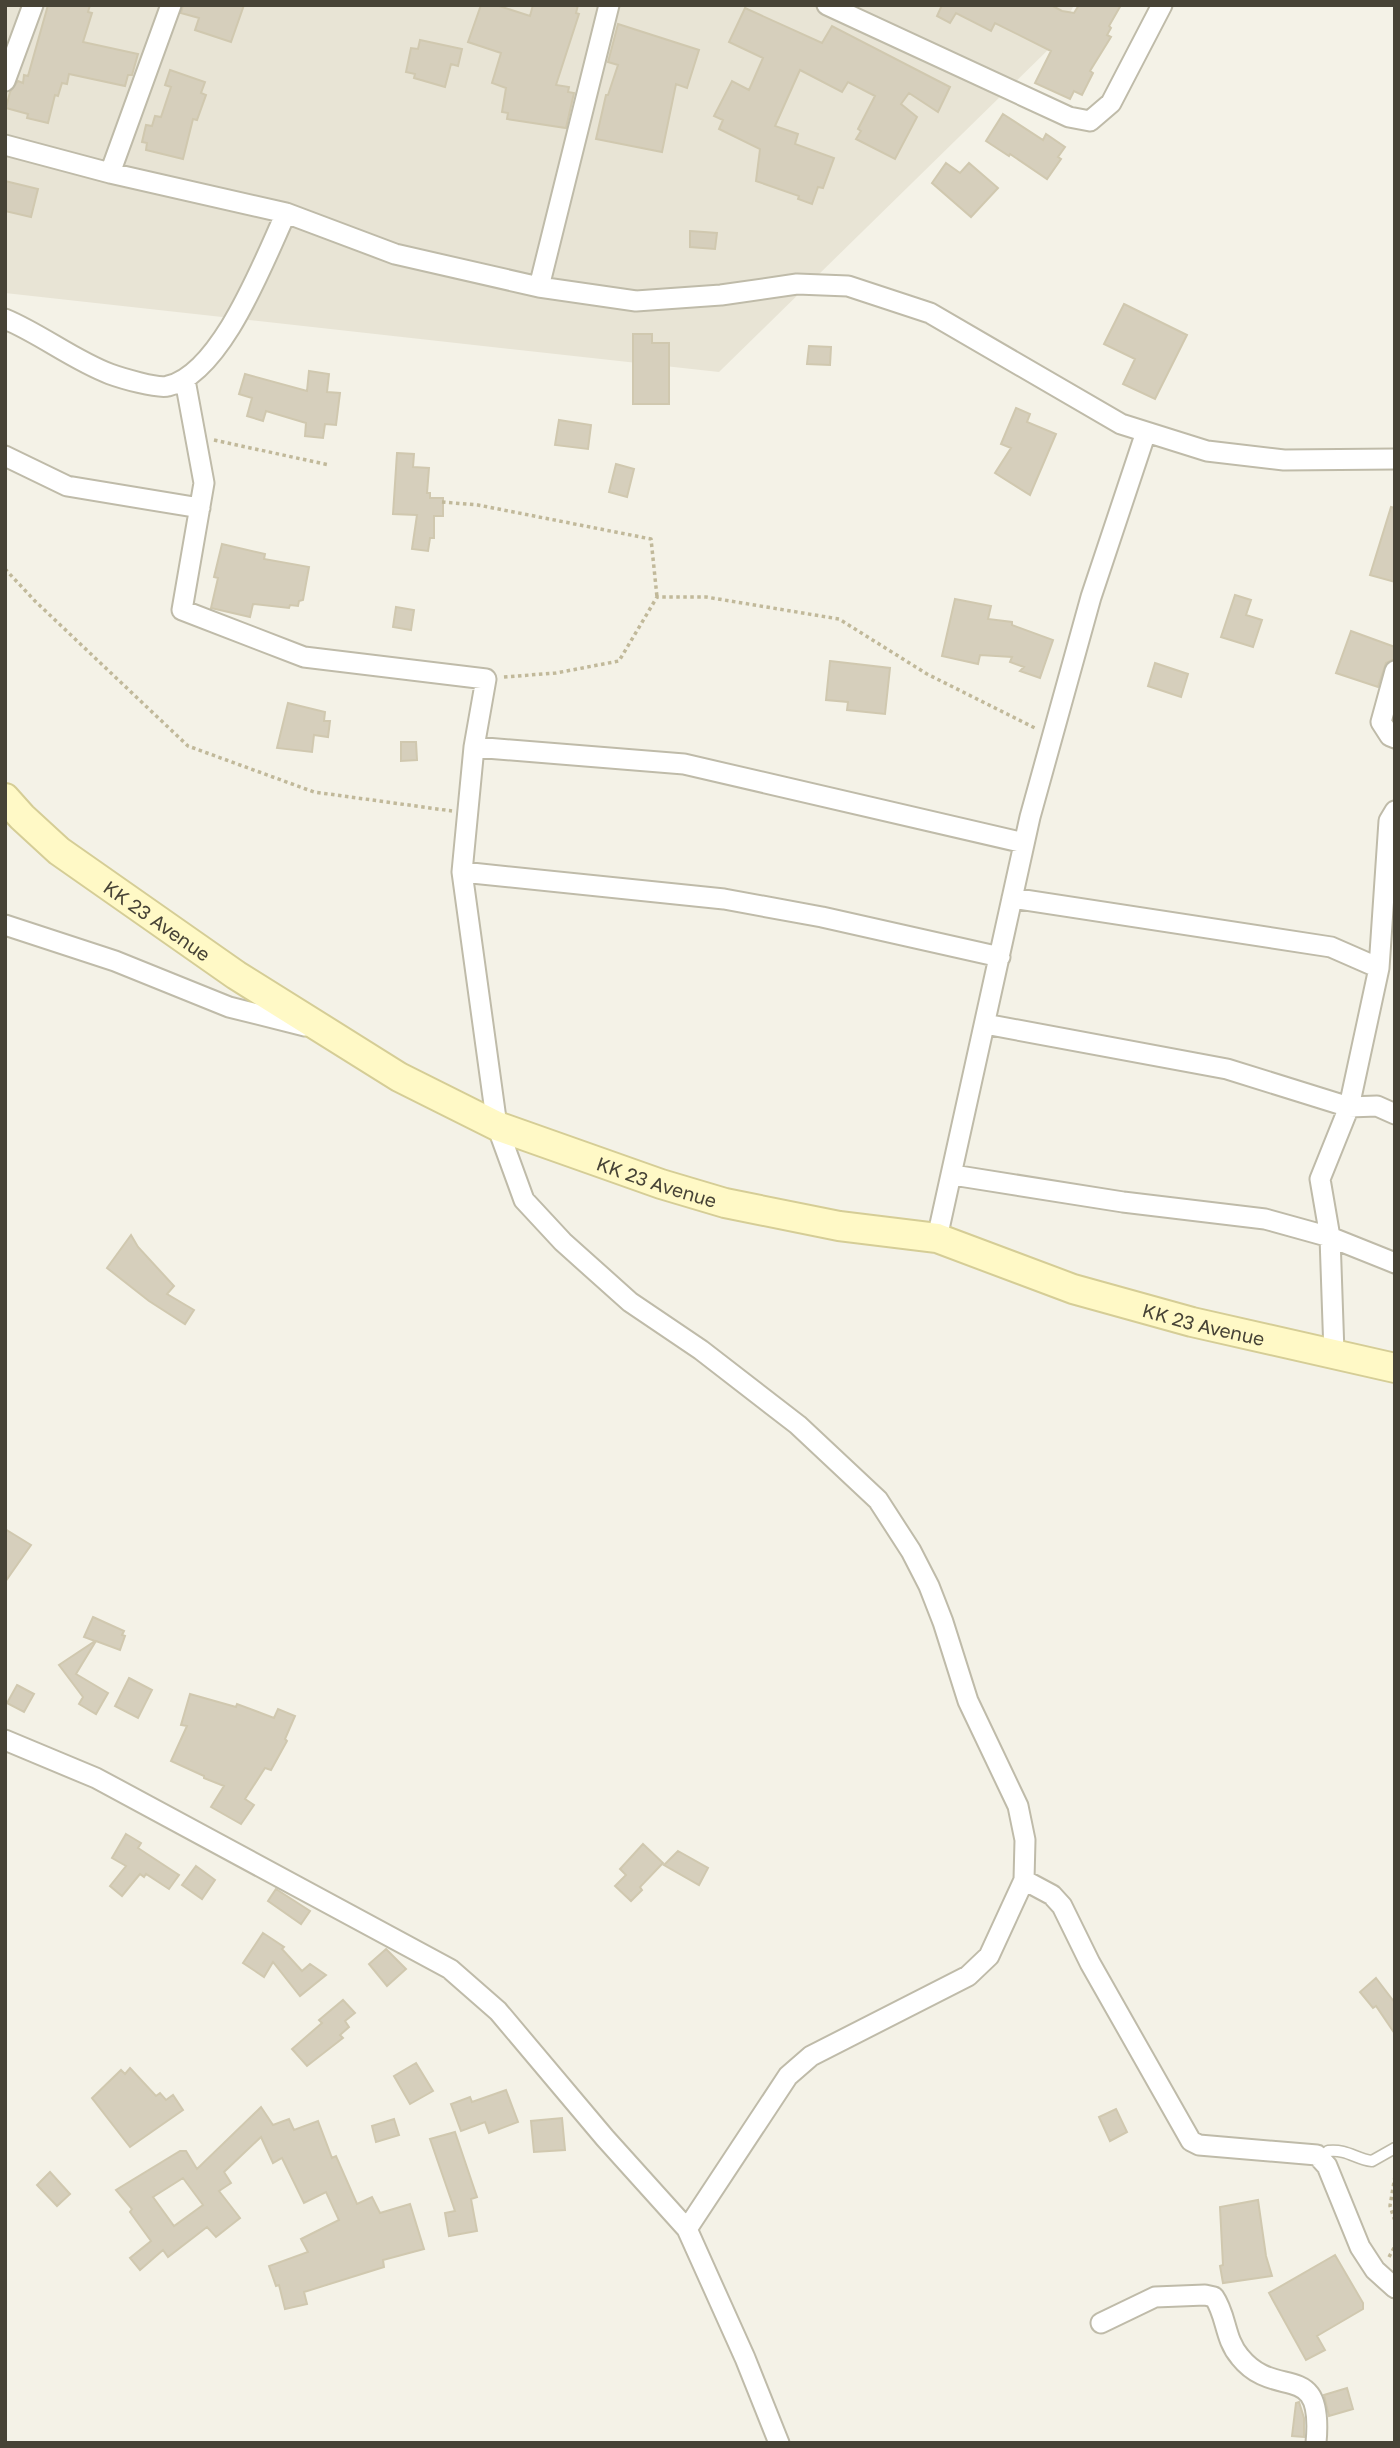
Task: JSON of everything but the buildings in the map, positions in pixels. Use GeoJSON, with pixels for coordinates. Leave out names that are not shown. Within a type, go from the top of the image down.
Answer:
{"type":"FeatureCollection","features":[{"type":"Feature","properties":{"kind":"main road","name":"KK 23 Avenue"},"geometry":{"type":"LineString","coordinates":[[5,798],[59,851],[236,975],[399,1077],[497,1126],[661,1184],[725,1203],[839,1226],[937,1238],[1087,1292],[1192,1322],[1395,1368]]}},
{"type":"Feature","properties":{"kind":"street"},"geometry":{"type":"LineString","coordinates":[[5,81],[33,5]]}},
{"type":"Feature","properties":{"kind":"street"},"geometry":{"type":"LineString","coordinates":[[110,173],[171,5]]}},
{"type":"Feature","properties":{"kind":"street"},"geometry":{"type":"LineString","coordinates":[[539,287],[610,5]]}},
{"type":"Feature","properties":{"kind":"street"},"geometry":{"type":"LineString","coordinates":[[827,5],[1069,117],[1090,121],[1111,103],[1162,5]]}},
{"type":"Feature","properties":{"kind":"street"},"geometry":{"type":"LineString","coordinates":[[5,145],[110,173],[286,213],[395,254],[539,287],[636,301],[721,295],[797,284],[848,286],[930,313],[1121,424],[1146,432],[1207,451],[1284,460],[1395,459]]}},
{"type":"Feature","properties":{"kind":"street"},"geometry":{"type":"LineString","coordinates":[[5,319],[110,373],[165,387],[185,380],[198,370],[238,316],[286,213]]}},
{"type":"Feature","properties":{"kind":"street"},"geometry":{"type":"LineString","coordinates":[[185,380],[204,483],[182,610],[304,657],[486,678],[474,747],[462,872],[497,1126],[524,1200],[564,1242],[630,1302],[701,1350],[797,1425],[878,1500],[911,1551],[929,1586],[968,1701],[1018,1805],[1025,1840],[1024,1880],[989,1956],[968,1976],[811,2056],[788,2076],[687,2229]]}},
{"type":"Feature","properties":{"kind":"street"},"geometry":{"type":"LineString","coordinates":[[937,1238],[1024,843],[1091,597],[1146,432]]}},
{"type":"Feature","properties":{"kind":"street"},"geometry":{"type":"LineString","coordinates":[[5,456],[67,486],[200,508]]}},
{"type":"Feature","properties":{"kind":"street"},"geometry":{"type":"LineString","coordinates":[[1395,671],[1381,722],[1390,736],[1395,738]]}},
{"type":"Feature","properties":{"kind":"street"},"geometry":{"type":"LineString","coordinates":[[474,747],[684,764],[1024,843]]}},
{"type":"Feature","properties":{"kind":"street"},"geometry":{"type":"LineString","coordinates":[[1335,1353],[1329,1237],[1320,1179],[1349,1107],[1379,968],[1389,821],[1395,811]]}},
{"type":"Feature","properties":{"kind":"street"},"geometry":{"type":"LineString","coordinates":[[462,872],[724,899],[822,917],[1000,957]]}},
{"type":"Feature","properties":{"kind":"street"},"geometry":{"type":"LineString","coordinates":[[1012,898],[1331,947],[1379,968]]}},
{"type":"Feature","properties":{"kind":"street"},"geometry":{"type":"LineString","coordinates":[[5,925],[115,961],[229,1007],[326,1031]]}},
{"type":"Feature","properties":{"kind":"street"},"geometry":{"type":"LineString","coordinates":[[985,1024],[1227,1069],[1349,1107],[1377,1106],[1395,1114]]}},
{"type":"Feature","properties":{"kind":"street"},"geometry":{"type":"LineString","coordinates":[[953,1175],[1123,1202],[1265,1219],[1329,1237],[1395,1263]]}},
{"type":"Feature","properties":{"kind":"street"},"geometry":{"type":"LineString","coordinates":[[5,1740],[96,1778],[450,1969],[498,2011],[605,2138],[687,2229],[745,2358],[779,2443]]}},
{"type":"Feature","properties":{"kind":"street"},"geometry":{"type":"LineString","coordinates":[[1024,1880],[1052,1895],[1062,1906],[1090,1963],[1191,2141],[1199,2145],[1317,2155],[1327,2166],[1360,2247],[1375,2270],[1394,2283]]}},
{"type":"Feature","properties":{"kind":"street"},"geometry":{"type":"LineString","coordinates":[[1101,2323],[1155,2297],[1214,2297],[1219,2304],[1229,2343],[1247,2365],[1253,2371],[1269,2378],[1305,2389],[1315,2400],[1319,2417],[1316,2443]]}},
{"type":"Feature","properties":{"kind":"lane"},"geometry":{"type":"LineString","coordinates":[[1322,2161],[1328,2151],[1339,2150],[1352,2153],[1368,2162],[1395,2148]]}},
{"type":"Feature","properties":{"kind":"path"},"geometry":{"type":"LineString","coordinates":[[195,435],[329,465]]}},
{"type":"Feature","properties":{"kind":"path"},"geometry":{"type":"LineString","coordinates":[[442,502],[478,505],[651,539],[657,597],[619,661],[556,673],[486,678]]}},
{"type":"Feature","properties":{"kind":"path"},"geometry":{"type":"LineString","coordinates":[[5,569],[35,601],[188,746],[314,792],[467,813]]}},
{"type":"Feature","properties":{"kind":"path"},"geometry":{"type":"LineString","coordinates":[[657,597],[706,597],[838,619],[927,674],[1052,736]]}},
{"type":"Feature","properties":{"kind":"path"},"geometry":{"type":"LineString","coordinates":[[1395,2176],[1390,2206],[1395,2221]]}},
{"type":"Feature","properties":{"kind":"shaded area"},"geometry":{"type":"Polygon","coordinates":[[[5,5],[1074,5],[1055,43],[719,372],[5,293],[5,5]]]}}]}
